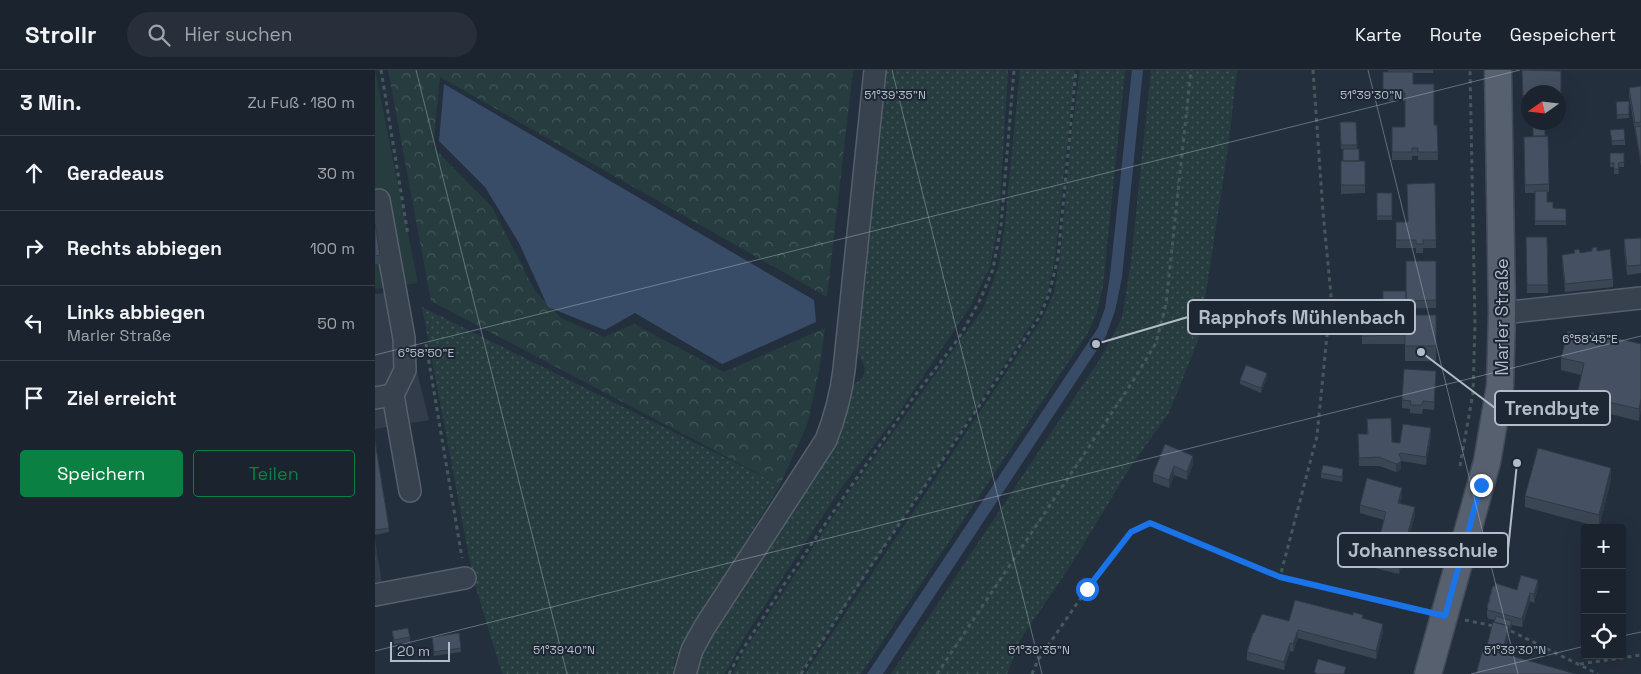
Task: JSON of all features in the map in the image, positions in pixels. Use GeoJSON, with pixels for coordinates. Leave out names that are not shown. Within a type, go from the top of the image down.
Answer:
{"type":"FeatureCollection","features":[{"type":"Feature","properties":{"kind":"main road","name":"Marler Straße"},"geometry":{"type":"LineString","coordinates":[[1428,674],[1433,618],[1487,462],[1500,386],[1502,313],[1498,70]]}},
{"type":"Feature","properties":{"kind":"street"},"geometry":{"type":"LineString","coordinates":[[685,674],[692,650],[704,628],[815,457],[825,440],[835,416],[841,396],[875,70]]}},
{"type":"Feature","properties":{"kind":"street"},"geometry":{"type":"LineString","coordinates":[[379,200],[405,338],[405,370],[384,397],[410,491]]}},
{"type":"Feature","properties":{"kind":"street"},"geometry":{"type":"LineString","coordinates":[[1502,313],[1641,298]]}},
{"type":"Feature","properties":{"kind":"street"},"geometry":{"type":"LineString","coordinates":[[375,595],[465,578]]}},
{"type":"Feature","properties":{"kind":"path"},"geometry":{"type":"LineString","coordinates":[[729,674],[785,584],[847,492],[910,402],[959,338],[981,298],[993,269],[1001,226],[1014,70]]}},
{"type":"Feature","properties":{"kind":"path"},"geometry":{"type":"LineString","coordinates":[[801,674],[871,566],[1040,316],[1049,294],[1058,258],[1076,70]]}},
{"type":"Feature","properties":{"kind":"path"},"geometry":{"type":"LineString","coordinates":[[937,674],[1133,381],[1156,342],[1167,304],[1191,70]]}},
{"type":"Feature","properties":{"kind":"path"},"geometry":{"type":"LineString","coordinates":[[1280,577],[1317,436],[1331,295],[1313,70]]}},
{"type":"Feature","properties":{"kind":"path"},"geometry":{"type":"LineString","coordinates":[[1460,467],[1473,393],[1475,324],[1470,70]]}},
{"type":"Feature","properties":{"kind":"path"},"geometry":{"type":"LineString","coordinates":[[1032,674],[1043,652],[1087,589],[1131,532],[1150,523],[1280,577],[1423,611],[1433,618],[1494,626]]}},
{"type":"Feature","properties":{"kind":"path"},"geometry":{"type":"LineString","coordinates":[[1511,631],[1598,674]]}},
{"type":"Feature","properties":{"kind":"path"},"geometry":{"type":"LineString","coordinates":[[1580,664],[1641,655]]}},
{"type":"Feature","properties":{"kind":"shaded area"},"geometry":{"type":"Polygon","coordinates":[[[397,292],[429,420],[375,429],[375,294],[397,292]]]}},
{"type":"Feature","properties":{"kind":"shaded area"},"geometry":{"type":"Polygon","coordinates":[[[375,540],[382,583],[375,584],[375,540]]]}},
{"type":"Feature","properties":{"kind":"green space"},"geometry":{"type":"Polygon","coordinates":[[[375,70],[418,283],[375,289],[375,70]]]}},
{"type":"Feature","properties":{"kind":"green space"},"geometry":{"type":"Polygon","coordinates":[[[388,70],[853,70],[827,297],[440,77],[433,147],[492,207],[535,291],[561,318],[604,337],[634,324],[724,372],[825,328],[819,371],[807,425],[780,485],[431,301],[388,70]]]}},
{"type":"Feature","properties":{"kind":"green space"},"geometry":{"type":"Polygon","coordinates":[[[882,70],[1008,70],[999,220],[990,267],[970,307],[897,415],[841,488],[745,636],[725,674],[691,674],[694,664],[848,388],[863,378],[865,369],[854,343],[882,70]]]}},
{"type":"Feature","properties":{"kind":"green space"},"geometry":{"type":"Polygon","coordinates":[[[1020,70],[1075,70],[1055,259],[1048,292],[1039,312],[800,674],[733,674],[743,653],[851,490],[983,309],[999,265],[1020,70]]]}},
{"type":"Feature","properties":{"kind":"green space"},"geometry":{"type":"Polygon","coordinates":[[[1080,70],[1125,70],[1103,286],[1097,312],[1089,331],[861,674],[805,674],[1042,319],[1054,293],[1060,257],[1071,136],[1080,70]]]}},
{"type":"Feature","properties":{"kind":"green space"},"geometry":{"type":"Polygon","coordinates":[[[1151,70],[1237,70],[1228,148],[1199,338],[1169,413],[1131,466],[1067,571],[1020,640],[1007,674],[891,674],[1100,359],[1122,318],[1131,261],[1151,70]]]}},
{"type":"Feature","properties":{"kind":"green space"},"geometry":{"type":"Polygon","coordinates":[[[422,307],[780,485],[682,646],[674,663],[673,674],[502,674],[473,578],[422,307]]]}},
{"type":"Feature","properties":{"kind":"water"},"geometry":{"type":"Polygon","coordinates":[[[1132,70],[1143,70],[1122,277],[1115,311],[1106,336],[883,674],[867,674],[1098,328],[1105,308],[1110,275],[1132,70]]]}},
{"type":"Feature","properties":{"kind":"water"},"geometry":{"type":"Polygon","coordinates":[[[444,84],[814,300],[816,322],[722,364],[635,313],[605,330],[548,307],[519,243],[485,187],[439,141],[444,84]]]}},
{"type":"Feature","properties":{"kind":"building"},"geometry":{"type":"Polygon","coordinates":[[[1522,70],[1561,71],[1561,85],[1523,85],[1522,70]]]}},
{"type":"Feature","properties":{"kind":"building"},"geometry":{"type":"Polygon","coordinates":[[[1383,72],[1413,72],[1413,84],[1434,84],[1434,125],[1437,125],[1438,152],[1418,152],[1418,148],[1412,148],[1412,152],[1392,152],[1392,127],[1405,127],[1405,93],[1383,93],[1383,72]]]}},
{"type":"Feature","properties":{"kind":"building"},"geometry":{"type":"Polygon","coordinates":[[[1641,86],[1641,122],[1635,123],[1629,88],[1641,86]]]}},
{"type":"Feature","properties":{"kind":"building"},"geometry":{"type":"Polygon","coordinates":[[[1629,101],[1629,114],[1617,115],[1616,102],[1629,101]]]}},
{"type":"Feature","properties":{"kind":"building"},"geometry":{"type":"Polygon","coordinates":[[[1340,122],[1356,122],[1357,145],[1341,145],[1340,122]]]}},
{"type":"Feature","properties":{"kind":"building"},"geometry":{"type":"Polygon","coordinates":[[[1641,126],[1641,161],[1635,127],[1641,126]]]}},
{"type":"Feature","properties":{"kind":"building"},"geometry":{"type":"Polygon","coordinates":[[[1624,129],[1625,140],[1612,141],[1610,130],[1624,129]]]}},
{"type":"Feature","properties":{"kind":"building"},"geometry":{"type":"Polygon","coordinates":[[[1533,130],[1545,130],[1545,136],[1533,136],[1533,130]]]}},
{"type":"Feature","properties":{"kind":"building"},"geometry":{"type":"Polygon","coordinates":[[[1548,136],[1549,184],[1525,185],[1524,137],[1548,136]]]}},
{"type":"Feature","properties":{"kind":"building"},"geometry":{"type":"Polygon","coordinates":[[[1343,149],[1359,149],[1359,161],[1343,161],[1343,149]]]}},
{"type":"Feature","properties":{"kind":"building"},"geometry":{"type":"Polygon","coordinates":[[[1610,153],[1624,153],[1624,162],[1618,163],[1619,169],[1614,169],[1614,163],[1610,163],[1610,153]]]}},
{"type":"Feature","properties":{"kind":"building"},"geometry":{"type":"Polygon","coordinates":[[[1341,161],[1365,161],[1365,185],[1341,185],[1341,161]]]}},
{"type":"Feature","properties":{"kind":"building"},"geometry":{"type":"Polygon","coordinates":[[[1435,183],[1436,240],[1423,240],[1423,244],[1416,244],[1416,240],[1396,240],[1396,222],[1408,222],[1407,184],[1435,183]]]}},
{"type":"Feature","properties":{"kind":"building"},"geometry":{"type":"Polygon","coordinates":[[[1535,191],[1547,191],[1547,202],[1553,202],[1553,208],[1566,209],[1566,221],[1535,221],[1535,191]]]}},
{"type":"Feature","properties":{"kind":"building"},"geometry":{"type":"Polygon","coordinates":[[[1377,193],[1392,193],[1392,216],[1377,216],[1377,193]]]}},
{"type":"Feature","properties":{"kind":"building"},"geometry":{"type":"Polygon","coordinates":[[[375,224],[380,255],[375,256],[375,224]]]}},
{"type":"Feature","properties":{"kind":"building"},"geometry":{"type":"Polygon","coordinates":[[[1526,237],[1547,237],[1548,285],[1527,285],[1526,237]]]}},
{"type":"Feature","properties":{"kind":"building"},"geometry":{"type":"Polygon","coordinates":[[[1641,238],[1641,265],[1627,266],[1624,239],[1641,238]]]}},
{"type":"Feature","properties":{"kind":"building"},"geometry":{"type":"Polygon","coordinates":[[[1597,247],[1597,251],[1610,249],[1613,279],[1565,284],[1562,255],[1575,253],[1574,250],[1579,249],[1580,253],[1592,251],[1592,248],[1597,247]]]}},
{"type":"Feature","properties":{"kind":"building"},"geometry":{"type":"Polygon","coordinates":[[[1406,261],[1436,261],[1436,300],[1406,301],[1406,261]]]}},
{"type":"Feature","properties":{"kind":"building"},"geometry":{"type":"Polygon","coordinates":[[[1383,291],[1406,291],[1406,304],[1383,304],[1383,291]]]}},
{"type":"Feature","properties":{"kind":"building"},"geometry":{"type":"Polygon","coordinates":[[[1405,315],[1436,315],[1436,346],[1405,346],[1405,315]]]}},
{"type":"Feature","properties":{"kind":"building"},"geometry":{"type":"Polygon","coordinates":[[[1405,316],[1405,335],[1362,336],[1362,317],[1405,316]]]}},
{"type":"Feature","properties":{"kind":"building"},"geometry":{"type":"Polygon","coordinates":[[[1568,331],[1590,336],[1591,332],[1641,344],[1641,399],[1639,409],[1577,395],[1584,363],[1561,358],[1568,331]]]}},
{"type":"Feature","properties":{"kind":"building"},"geometry":{"type":"Polygon","coordinates":[[[1246,365],[1267,373],[1261,388],[1240,380],[1246,365]]]}},
{"type":"Feature","properties":{"kind":"building"},"geometry":{"type":"Polygon","coordinates":[[[1404,369],[1436,371],[1434,402],[1423,401],[1422,405],[1410,405],[1411,401],[1402,400],[1404,369]]]}},
{"type":"Feature","properties":{"kind":"building"},"geometry":{"type":"Polygon","coordinates":[[[1391,418],[1392,442],[1400,443],[1403,424],[1431,428],[1426,457],[1400,453],[1401,462],[1396,464],[1379,457],[1359,458],[1358,434],[1368,434],[1367,419],[1391,418]]]}},
{"type":"Feature","properties":{"kind":"building"},"geometry":{"type":"Polygon","coordinates":[[[375,441],[389,528],[375,530],[375,441]]]}},
{"type":"Feature","properties":{"kind":"building"},"geometry":{"type":"Polygon","coordinates":[[[1165,444],[1193,456],[1187,472],[1174,466],[1169,480],[1153,474],[1165,444]]]}},
{"type":"Feature","properties":{"kind":"building"},"geometry":{"type":"Polygon","coordinates":[[[1538,448],[1611,468],[1599,515],[1525,496],[1538,448]]]}},
{"type":"Feature","properties":{"kind":"building"},"geometry":{"type":"Polygon","coordinates":[[[1323,465],[1343,469],[1342,477],[1321,473],[1323,465]]]}},
{"type":"Feature","properties":{"kind":"building"},"geometry":{"type":"Polygon","coordinates":[[[1367,478],[1402,488],[1398,503],[1415,507],[1399,566],[1363,556],[1366,544],[1377,547],[1386,512],[1360,505],[1367,478]]]}},
{"type":"Feature","properties":{"kind":"building"},"geometry":{"type":"Polygon","coordinates":[[[1521,575],[1538,580],[1534,594],[1530,593],[1522,619],[1488,610],[1491,591],[1495,583],[1517,590],[1521,575]]]}},
{"type":"Feature","properties":{"kind":"building"},"geometry":{"type":"Polygon","coordinates":[[[1295,600],[1353,615],[1353,612],[1363,615],[1362,618],[1383,624],[1376,651],[1298,630],[1293,644],[1290,643],[1284,662],[1247,652],[1262,614],[1289,621],[1295,600]]]}},
{"type":"Feature","properties":{"kind":"building"},"geometry":{"type":"Polygon","coordinates":[[[1496,616],[1512,621],[1509,630],[1509,626],[1494,622],[1496,616]]]}},
{"type":"Feature","properties":{"kind":"building"},"geometry":{"type":"Polygon","coordinates":[[[1493,622],[1509,626],[1502,653],[1486,649],[1493,622]]]}},
{"type":"Feature","properties":{"kind":"building"},"geometry":{"type":"Polygon","coordinates":[[[408,628],[410,637],[394,640],[392,631],[408,628]]]}},
{"type":"Feature","properties":{"kind":"building"},"geometry":{"type":"Polygon","coordinates":[[[459,633],[461,648],[434,652],[432,637],[459,633]]]}},
{"type":"Feature","properties":{"kind":"building"},"geometry":{"type":"Polygon","coordinates":[[[1483,648],[1576,674],[1476,674],[1483,648]]]}},
{"type":"Feature","properties":{"kind":"building"},"geometry":{"type":"Polygon","coordinates":[[[1318,659],[1346,667],[1344,674],[1316,674],[1314,672],[1318,659]]]}},
{"type":"Feature","properties":{"kind":"place","name":"Rapphofs Mühlenbach"},"geometry":{"type":"Point","coordinates":[1096,344]}},
{"type":"Feature","properties":{"kind":"place","name":"Trendbyte"},"geometry":{"type":"Point","coordinates":[1421,352]}},
{"type":"Feature","properties":{"kind":"place","name":"Johannesschule"},"geometry":{"type":"Point","coordinates":[1517,463]}},
{"type":"Feature","properties":{"kind":"route"},"geometry":{"type":"LineString","coordinates":[[1087,589],[1131,532],[1150,523],[1280,577],[1445,616],[1481,485]]}}]}
